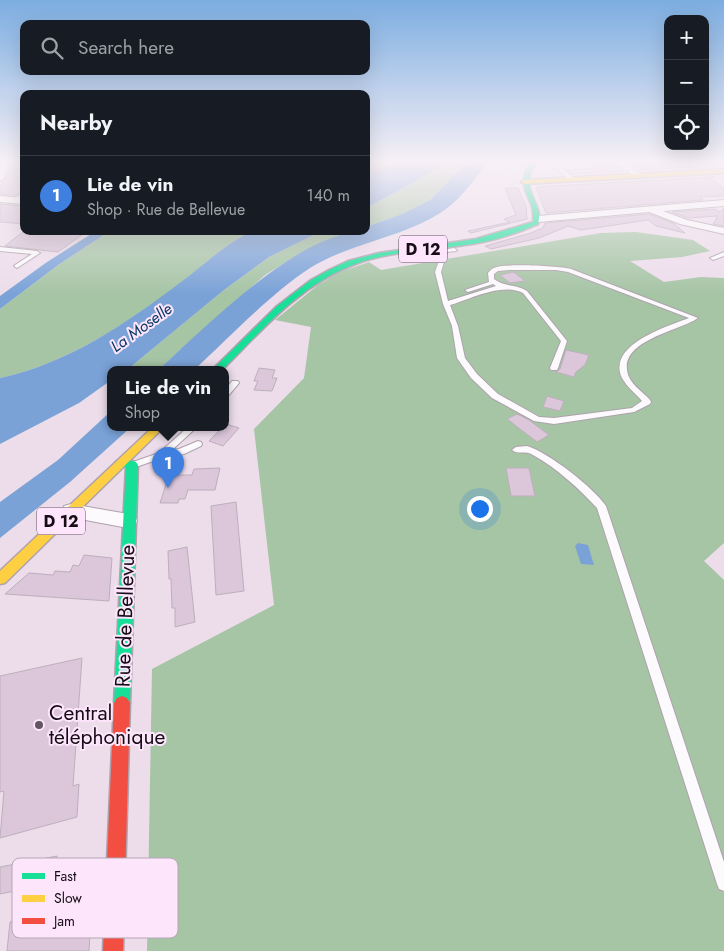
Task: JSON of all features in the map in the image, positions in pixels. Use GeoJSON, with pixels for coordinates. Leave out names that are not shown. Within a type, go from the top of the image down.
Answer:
{"type":"FeatureCollection","features":[{"type":"Feature","properties":{"kind":"main road"},"geometry":{"type":"LineString","coordinates":[[532,205],[538,219]]}},
{"type":"Feature","properties":{"kind":"main road","name":"D 12"},"geometry":{"type":"LineString","coordinates":[[221,366],[278,311],[324,275],[356,262],[517,233],[536,223],[538,219]]}},
{"type":"Feature","properties":{"kind":"main road","name":"D 12"},"geometry":{"type":"LineString","coordinates":[[0,578],[71,510],[127,463],[155,431]]}},
{"type":"Feature","properties":{"kind":"main road","name":"Rue de Bellevue"},"geometry":{"type":"LineString","coordinates":[[116,858],[128,521],[127,463]]}},
{"type":"Feature","properties":{"kind":"main road","name":"Rue de Bellevue"},"geometry":{"type":"LineString","coordinates":[[113,938],[113,951]]}},
{"type":"Feature","properties":{"kind":"street"},"geometry":{"type":"LineString","coordinates":[[538,219],[694,205]]}},
{"type":"Feature","properties":{"kind":"street"},"geometry":{"type":"LineString","coordinates":[[649,209],[684,222],[724,231]]}},
{"type":"Feature","properties":{"kind":"street","name":"Rue de Bellevue"},"geometry":{"type":"LineString","coordinates":[[71,510],[128,521]]}},
{"type":"Feature","properties":{"kind":"lane"},"geometry":{"type":"LineString","coordinates":[[476,241],[475,246],[445,251],[438,272],[446,304],[455,326],[461,358],[474,376],[495,396],[536,419],[554,421],[634,410],[642,406],[646,402],[625,376],[623,362],[628,352],[638,342],[695,318],[570,270],[556,268],[496,269],[491,273],[494,282],[501,287]]}},
{"type":"Feature","properties":{"kind":"lane"},"geometry":{"type":"LineString","coordinates":[[0,249],[37,252],[17,266]]}},
{"type":"Feature","properties":{"kind":"lane"},"geometry":{"type":"LineString","coordinates":[[713,258],[724,254]]}},
{"type":"Feature","properties":{"kind":"lane"},"geometry":{"type":"LineString","coordinates":[[468,290],[494,282]]}},
{"type":"Feature","properties":{"kind":"lane"},"geometry":{"type":"LineString","coordinates":[[446,304],[501,287],[518,288],[525,292],[564,340],[554,368]]}},
{"type":"Feature","properties":{"kind":"lane"},"geometry":{"type":"LineString","coordinates":[[229,390],[235,383]]}},
{"type":"Feature","properties":{"kind":"lane"},"geometry":{"type":"LineString","coordinates":[[162,455],[189,431]]}},
{"type":"Feature","properties":{"kind":"lane"},"geometry":{"type":"LineString","coordinates":[[127,463],[181,452],[198,444]]}},
{"type":"Feature","properties":{"kind":"lane"},"geometry":{"type":"LineString","coordinates":[[516,450],[527,449],[549,462],[587,490],[601,506],[724,884]]}},
{"type":"Feature","properties":{"kind":"green space"},"geometry":{"type":"Polygon","coordinates":[[[371,205],[419,205],[370,226],[371,205]]]}},
{"type":"Feature","properties":{"kind":"green space"},"geometry":{"type":"Polygon","coordinates":[[[636,232],[693,240],[710,251],[682,257],[630,261],[664,282],[701,277],[724,278],[724,543],[704,561],[724,580],[724,951],[147,951],[147,938],[178,938],[178,858],[149,858],[152,669],[274,605],[254,429],[304,378],[311,327],[275,320],[318,285],[340,272],[369,262],[381,270],[601,233],[636,232]]]}},
{"type":"Feature","properties":{"kind":"green space"},"geometry":{"type":"Polygon","coordinates":[[[104,235],[245,235],[118,327],[49,363],[25,372],[0,378],[0,309],[58,265],[104,235]]]}},
{"type":"Feature","properties":{"kind":"green space"},"geometry":{"type":"Polygon","coordinates":[[[314,235],[344,235],[291,259],[265,275],[162,366],[132,366],[224,290],[269,257],[314,235]]]}},
{"type":"Feature","properties":{"kind":"water"},"geometry":{"type":"Polygon","coordinates":[[[419,205],[450,205],[431,219],[343,252],[310,268],[265,303],[198,366],[162,366],[228,306],[284,263],[312,247],[340,235],[370,235],[370,226],[419,205]]]}},
{"type":"Feature","properties":{"kind":"water"},"geometry":{"type":"Polygon","coordinates":[[[90,235],[104,235],[58,265],[0,309],[0,296],[47,262],[90,235]]]}},
{"type":"Feature","properties":{"kind":"water","name":"La Moselle"},"geometry":{"type":"Polygon","coordinates":[[[245,235],[314,235],[269,257],[224,290],[132,366],[107,366],[107,383],[79,403],[0,444],[0,378],[25,372],[49,363],[118,327],[245,235]]]}},
{"type":"Feature","properties":{"kind":"water"},"geometry":{"type":"Polygon","coordinates":[[[107,415],[107,431],[127,431],[70,482],[0,538],[0,502],[58,460],[107,415]]]}},
{"type":"Feature","properties":{"kind":"water"},"geometry":{"type":"Polygon","coordinates":[[[578,543],[588,545],[594,565],[581,564],[575,546],[578,543]]]}},
{"type":"Feature","properties":{"kind":"building"},"geometry":{"type":"Polygon","coordinates":[[[0,205],[20,206],[20,224],[0,222],[0,205]]]}},
{"type":"Feature","properties":{"kind":"building"},"geometry":{"type":"Polygon","coordinates":[[[512,205],[525,205],[527,219],[471,233],[468,231],[510,222],[504,219],[516,215],[512,205]]]}},
{"type":"Feature","properties":{"kind":"building"},"geometry":{"type":"Polygon","coordinates":[[[543,205],[638,205],[546,213],[543,205]]]}},
{"type":"Feature","properties":{"kind":"building"},"geometry":{"type":"Polygon","coordinates":[[[724,208],[724,226],[713,224],[718,216],[688,218],[672,212],[715,209],[720,212],[724,208]]]}},
{"type":"Feature","properties":{"kind":"building"},"geometry":{"type":"Polygon","coordinates":[[[649,214],[673,223],[685,233],[656,226],[648,220],[581,230],[568,226],[539,238],[491,249],[485,246],[531,233],[543,228],[545,223],[649,214]]]}},
{"type":"Feature","properties":{"kind":"building"},"geometry":{"type":"Polygon","coordinates":[[[20,234],[81,235],[58,252],[5,246],[20,234]]]}},
{"type":"Feature","properties":{"kind":"building"},"geometry":{"type":"Polygon","coordinates":[[[514,272],[525,281],[510,283],[500,275],[514,272]]]}},
{"type":"Feature","properties":{"kind":"building"},"geometry":{"type":"Polygon","coordinates":[[[566,350],[589,355],[585,365],[576,372],[574,377],[556,372],[560,369],[566,350]]]}},
{"type":"Feature","properties":{"kind":"building"},"geometry":{"type":"Polygon","coordinates":[[[259,368],[275,370],[272,378],[277,378],[272,391],[254,390],[258,381],[254,381],[259,368]]]}},
{"type":"Feature","properties":{"kind":"building"},"geometry":{"type":"Polygon","coordinates":[[[547,396],[564,401],[560,411],[543,407],[547,396]]]}},
{"type":"Feature","properties":{"kind":"building"},"geometry":{"type":"Polygon","coordinates":[[[517,414],[529,420],[549,435],[537,442],[507,419],[517,414]]]}},
{"type":"Feature","properties":{"kind":"building"},"geometry":{"type":"Polygon","coordinates":[[[229,425],[239,428],[223,446],[209,441],[219,431],[229,431],[229,425]]]}},
{"type":"Feature","properties":{"kind":"building"},"geometry":{"type":"Polygon","coordinates":[[[220,468],[215,490],[188,490],[185,499],[179,499],[178,503],[160,503],[169,475],[192,475],[194,469],[220,468]]]}},
{"type":"Feature","properties":{"kind":"building"},"geometry":{"type":"Polygon","coordinates":[[[506,468],[529,468],[535,496],[511,496],[506,468]]]}},
{"type":"Feature","properties":{"kind":"building"},"geometry":{"type":"Polygon","coordinates":[[[236,502],[244,591],[216,595],[211,506],[236,502]]]}},
{"type":"Feature","properties":{"kind":"building"},"geometry":{"type":"Polygon","coordinates":[[[187,547],[195,622],[175,627],[175,608],[172,608],[168,551],[187,547]]]}},
{"type":"Feature","properties":{"kind":"building"},"geometry":{"type":"Polygon","coordinates":[[[84,555],[112,558],[109,601],[5,594],[29,573],[53,575],[55,571],[70,572],[73,565],[79,566],[84,555]]]}},
{"type":"Feature","properties":{"kind":"building","name":"Central téléphonique"},"geometry":{"type":"Polygon","coordinates":[[[82,658],[73,786],[79,784],[77,817],[0,838],[4,791],[0,792],[0,676],[82,658]]]}},
{"type":"Feature","properties":{"kind":"building"},"geometry":{"type":"Polygon","coordinates":[[[12,865],[12,892],[0,894],[0,867],[12,865]]]}},
{"type":"Feature","properties":{"kind":"building"},"geometry":{"type":"Polygon","coordinates":[[[12,921],[12,938],[90,938],[89,951],[7,951],[10,922],[12,921]]]}},
{"type":"Feature","properties":{"kind":"traffic: fast"},"geometry":{"type":"LineString","coordinates":[[221,366],[296,294],[332,271],[379,255],[452,245],[502,235],[536,223],[537,214],[534,205]]}},
{"type":"Feature","properties":{"kind":"traffic: fast"},"geometry":{"type":"LineString","coordinates":[[122,462],[132,465],[122,703]]}},
{"type":"Feature","properties":{"kind":"traffic: slow"},"geometry":{"type":"LineString","coordinates":[[0,579],[155,431]]}},
{"type":"Feature","properties":{"kind":"traffic: jam"},"geometry":{"type":"LineString","coordinates":[[116,858],[122,703]]}},
{"type":"Feature","properties":{"kind":"traffic: jam"},"geometry":{"type":"LineString","coordinates":[[113,938],[113,951]]}},
{"type":"Feature","properties":{"kind":"place","name":"Lie de vin"},"geometry":{"type":"Point","coordinates":[168,488]}},
{"type":"Feature","properties":{"kind":"place","name":"Central téléphonique"},"geometry":{"type":"Point","coordinates":[39,725]}}]}
